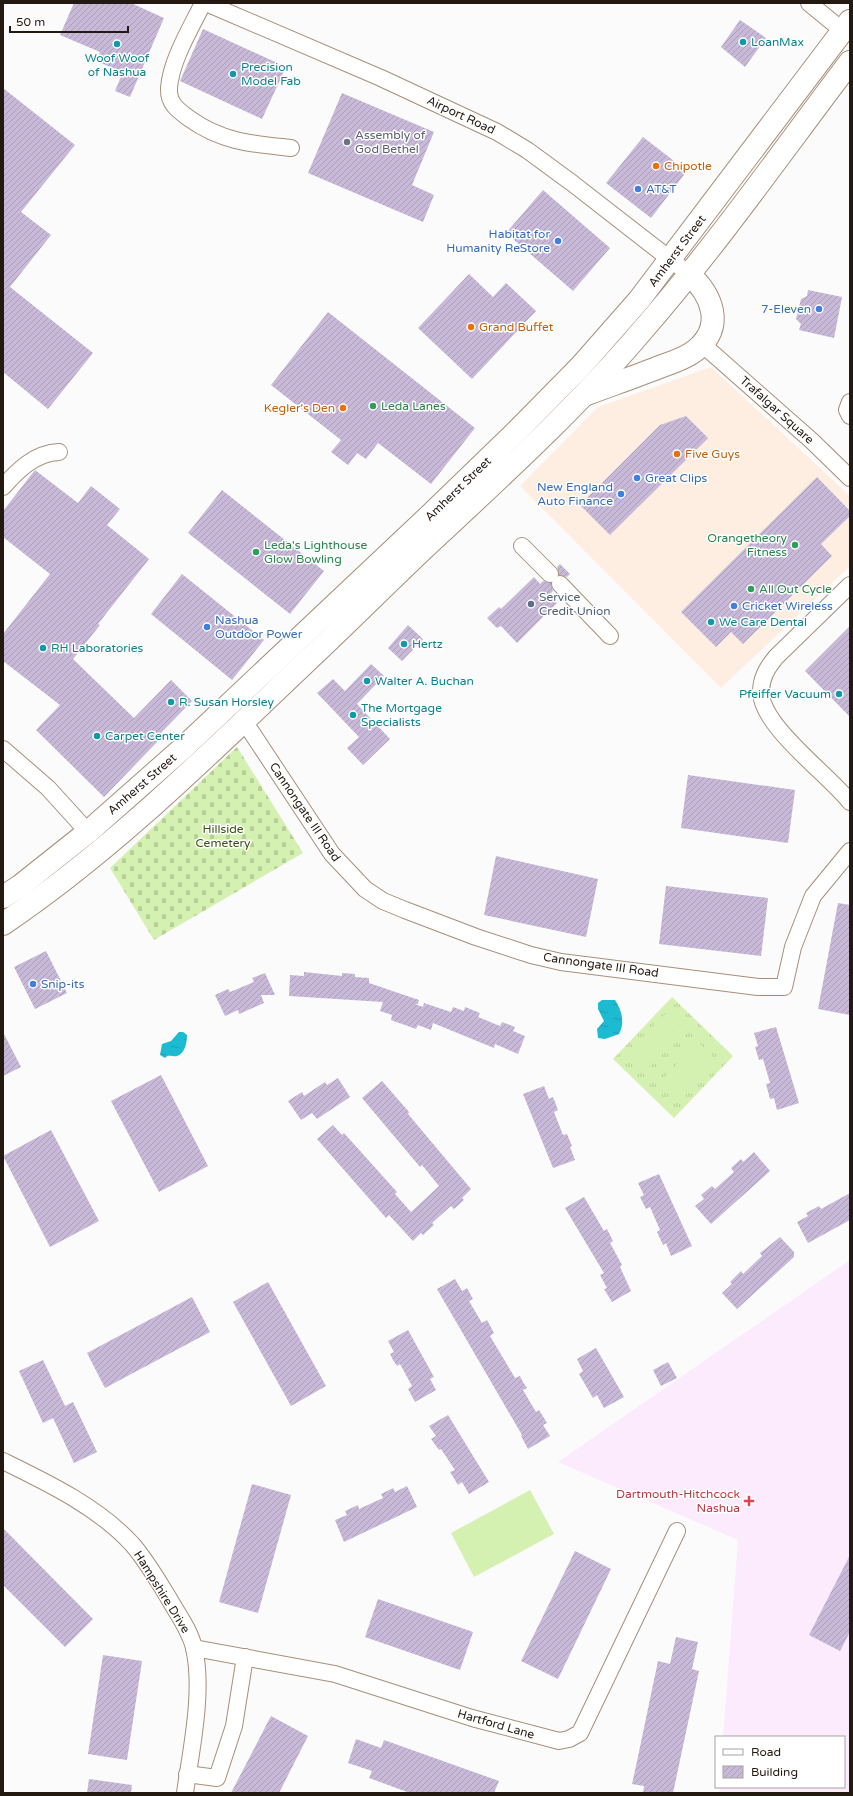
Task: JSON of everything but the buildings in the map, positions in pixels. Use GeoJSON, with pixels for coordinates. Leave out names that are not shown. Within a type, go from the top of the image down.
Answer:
{"type":"FeatureCollection","features":[{"type":"Feature","properties":{"kind":"highway","name":"Amherst Street"},"geometry":{"type":"LineString","coordinates":[[3,897],[20,886],[88,832],[183,748],[291,645],[357,586],[513,435],[612,333],[670,259],[846,26]]}},
{"type":"Feature","properties":{"kind":"highway","name":"Amherst Street"},"geometry":{"type":"LineString","coordinates":[[3,924],[69,876],[116,838],[244,720],[517,462],[583,396],[642,332],[689,274],[850,62]]}},
{"type":"Feature","properties":{"kind":"highway"},"geometry":{"type":"LineString","coordinates":[[583,396],[681,359],[693,353],[702,344],[712,323],[712,308],[707,293],[689,274]]}},
{"type":"Feature","properties":{"kind":"street"},"geometry":{"type":"LineString","coordinates":[[203,3],[173,69],[169,90],[174,108],[206,131],[225,138],[256,145],[291,148]]}},
{"type":"Feature","properties":{"kind":"street","name":"Airport Road"},"geometry":{"type":"LineString","coordinates":[[206,3],[381,78],[497,132],[540,160],[689,274]]}},
{"type":"Feature","properties":{"kind":"street"},"geometry":{"type":"LineString","coordinates":[[809,3],[846,26]]}},
{"type":"Feature","properties":{"kind":"street","name":"Trafalgar Square"},"geometry":{"type":"LineString","coordinates":[[702,344],[812,441],[850,478]]}},
{"type":"Feature","properties":{"kind":"street"},"geometry":{"type":"LineString","coordinates":[[850,402],[847,410],[850,416]]}},
{"type":"Feature","properties":{"kind":"street"},"geometry":{"type":"LineString","coordinates":[[3,488],[32,460],[47,452],[59,452]]}},
{"type":"Feature","properties":{"kind":"street"},"geometry":{"type":"LineString","coordinates":[[522,546],[610,636]]}},
{"type":"Feature","properties":{"kind":"street"},"geometry":{"type":"LineString","coordinates":[[850,585],[776,657],[767,668],[762,680],[760,694],[769,715],[779,729],[850,802]]}},
{"type":"Feature","properties":{"kind":"street","name":"Cannongate III Road"},"geometry":{"type":"LineString","coordinates":[[244,720],[332,854],[365,889],[383,901],[476,937],[506,948],[561,962],[758,987],[784,987],[798,934],[813,896],[850,851]]}},
{"type":"Feature","properties":{"kind":"street"},"geometry":{"type":"LineString","coordinates":[[3,749],[48,788],[88,832]]}},
{"type":"Feature","properties":{"kind":"street","name":"Hampshire Drive"},"geometry":{"type":"LineString","coordinates":[[3,1461],[66,1494],[106,1520],[121,1533],[133,1545],[177,1612],[194,1648],[196,1706],[185,1793]]}},
{"type":"Feature","properties":{"kind":"street","name":"Hartford Lane"},"geometry":{"type":"LineString","coordinates":[[194,1648],[335,1674],[514,1730],[559,1741],[569,1739],[580,1733],[677,1531]]}},
{"type":"Feature","properties":{"kind":"street"},"geometry":{"type":"LineString","coordinates":[[187,1774],[217,1778],[234,1726],[245,1657]]}},
{"type":"Feature","properties":{"kind":"shaded area"},"geometry":{"type":"Polygon","coordinates":[[[711,367],[850,496],[850,566],[721,688],[520,486],[598,407],[711,367]]]}},
{"type":"Feature","properties":{"kind":"shaded area","name":"Dartmouth-Hitchcock Nashua"},"geometry":{"type":"Polygon","coordinates":[[[850,1260],[850,1793],[719,1793],[720,1788],[845,1788],[845,1736],[723,1736],[738,1540],[558,1462],[850,1260]]]}},
{"type":"Feature","properties":{"kind":"green space","name":"Hillside Cemetery"},"geometry":{"type":"Polygon","coordinates":[[[237,747],[303,853],[154,940],[110,868],[237,747]]]}},
{"type":"Feature","properties":{"kind":"green space"},"geometry":{"type":"Polygon","coordinates":[[[672,997],[733,1056],[674,1118],[613,1059],[672,997]]]}},
{"type":"Feature","properties":{"kind":"green space"},"geometry":{"type":"Polygon","coordinates":[[[667,1012],[685,1030],[646,1071],[627,1053],[667,1012]]]}},
{"type":"Feature","properties":{"kind":"green space"},"geometry":{"type":"Polygon","coordinates":[[[698,1042],[716,1060],[677,1100],[659,1083],[698,1042]]]}},
{"type":"Feature","properties":{"kind":"green space"},"geometry":{"type":"Polygon","coordinates":[[[530,1490],[554,1534],[474,1577],[451,1533],[530,1490]]]}},
{"type":"Feature","properties":{"kind":"water"},"geometry":{"type":"Polygon","coordinates":[[[602,1000],[615,1000],[622,1017],[622,1025],[619,1034],[605,1039],[598,1038],[597,1029],[604,1021],[598,1009],[598,1003],[602,1000]]]}},
{"type":"Feature","properties":{"kind":"water"},"geometry":{"type":"Polygon","coordinates":[[[179,1032],[183,1032],[187,1035],[186,1044],[182,1053],[177,1056],[167,1056],[165,1058],[160,1055],[162,1044],[171,1041],[179,1032]]]}},
{"type":"Feature","properties":{"kind":"place","name":"LoanMax"},"geometry":{"type":"Point","coordinates":[743,42]}},
{"type":"Feature","properties":{"kind":"place","name":"Woof Woof of Nashua"},"geometry":{"type":"Point","coordinates":[117,44]}},
{"type":"Feature","properties":{"kind":"place","name":"Precision Model Fab"},"geometry":{"type":"Point","coordinates":[233,74]}},
{"type":"Feature","properties":{"kind":"place","name":"Assembly of God Bethel"},"geometry":{"type":"Point","coordinates":[347,142]}},
{"type":"Feature","properties":{"kind":"place","name":"Chipotle"},"geometry":{"type":"Point","coordinates":[656,166]}},
{"type":"Feature","properties":{"kind":"place","name":"AT&T"},"geometry":{"type":"Point","coordinates":[638,189]}},
{"type":"Feature","properties":{"kind":"place","name":"Habitat for Humanity ReStore"},"geometry":{"type":"Point","coordinates":[558,241]}},
{"type":"Feature","properties":{"kind":"place","name":"7-Eleven"},"geometry":{"type":"Point","coordinates":[819,309]}},
{"type":"Feature","properties":{"kind":"place","name":"Grand Buffet"},"geometry":{"type":"Point","coordinates":[471,327]}},
{"type":"Feature","properties":{"kind":"place","name":"Leda Lanes"},"geometry":{"type":"Point","coordinates":[373,406]}},
{"type":"Feature","properties":{"kind":"place","name":"Kegler's Den"},"geometry":{"type":"Point","coordinates":[343,408]}},
{"type":"Feature","properties":{"kind":"place","name":"Five Guys"},"geometry":{"type":"Point","coordinates":[677,454]}},
{"type":"Feature","properties":{"kind":"place","name":"Great Clips"},"geometry":{"type":"Point","coordinates":[637,478]}},
{"type":"Feature","properties":{"kind":"place","name":"New England Auto Finance"},"geometry":{"type":"Point","coordinates":[621,494]}},
{"type":"Feature","properties":{"kind":"place","name":"Orangetheory Fitness"},"geometry":{"type":"Point","coordinates":[795,545]}},
{"type":"Feature","properties":{"kind":"place","name":"Leda's Lighthouse Glow Bowling"},"geometry":{"type":"Point","coordinates":[256,552]}},
{"type":"Feature","properties":{"kind":"place","name":"All Out Cycle"},"geometry":{"type":"Point","coordinates":[751,589]}},
{"type":"Feature","properties":{"kind":"place","name":"Service Credit Union"},"geometry":{"type":"Point","coordinates":[531,604]}},
{"type":"Feature","properties":{"kind":"place","name":"Cricket Wireless"},"geometry":{"type":"Point","coordinates":[734,606]}},
{"type":"Feature","properties":{"kind":"place","name":"We Care Dental"},"geometry":{"type":"Point","coordinates":[711,622]}},
{"type":"Feature","properties":{"kind":"place","name":"Nashua Outdoor Power"},"geometry":{"type":"Point","coordinates":[207,627]}},
{"type":"Feature","properties":{"kind":"place","name":"Hertz"},"geometry":{"type":"Point","coordinates":[404,644]}},
{"type":"Feature","properties":{"kind":"place","name":"RH Laboratories"},"geometry":{"type":"Point","coordinates":[43,648]}},
{"type":"Feature","properties":{"kind":"place","name":"Walter A. Buchan"},"geometry":{"type":"Point","coordinates":[367,681]}},
{"type":"Feature","properties":{"kind":"place","name":"Pfeiffer Vacuum"},"geometry":{"type":"Point","coordinates":[839,694]}},
{"type":"Feature","properties":{"kind":"place","name":"R. Susan Horsley"},"geometry":{"type":"Point","coordinates":[171,702]}},
{"type":"Feature","properties":{"kind":"place","name":"The Mortgage Specialists"},"geometry":{"type":"Point","coordinates":[353,715]}},
{"type":"Feature","properties":{"kind":"place","name":"Carpet Center"},"geometry":{"type":"Point","coordinates":[97,736]}},
{"type":"Feature","properties":{"kind":"place","name":"Snip-its"},"geometry":{"type":"Point","coordinates":[33,984]}},
{"type":"Feature","properties":{"kind":"place","name":"Dartmouth-Hitchcock Nashua"},"geometry":{"type":"Point","coordinates":[749,1501]}}]}
